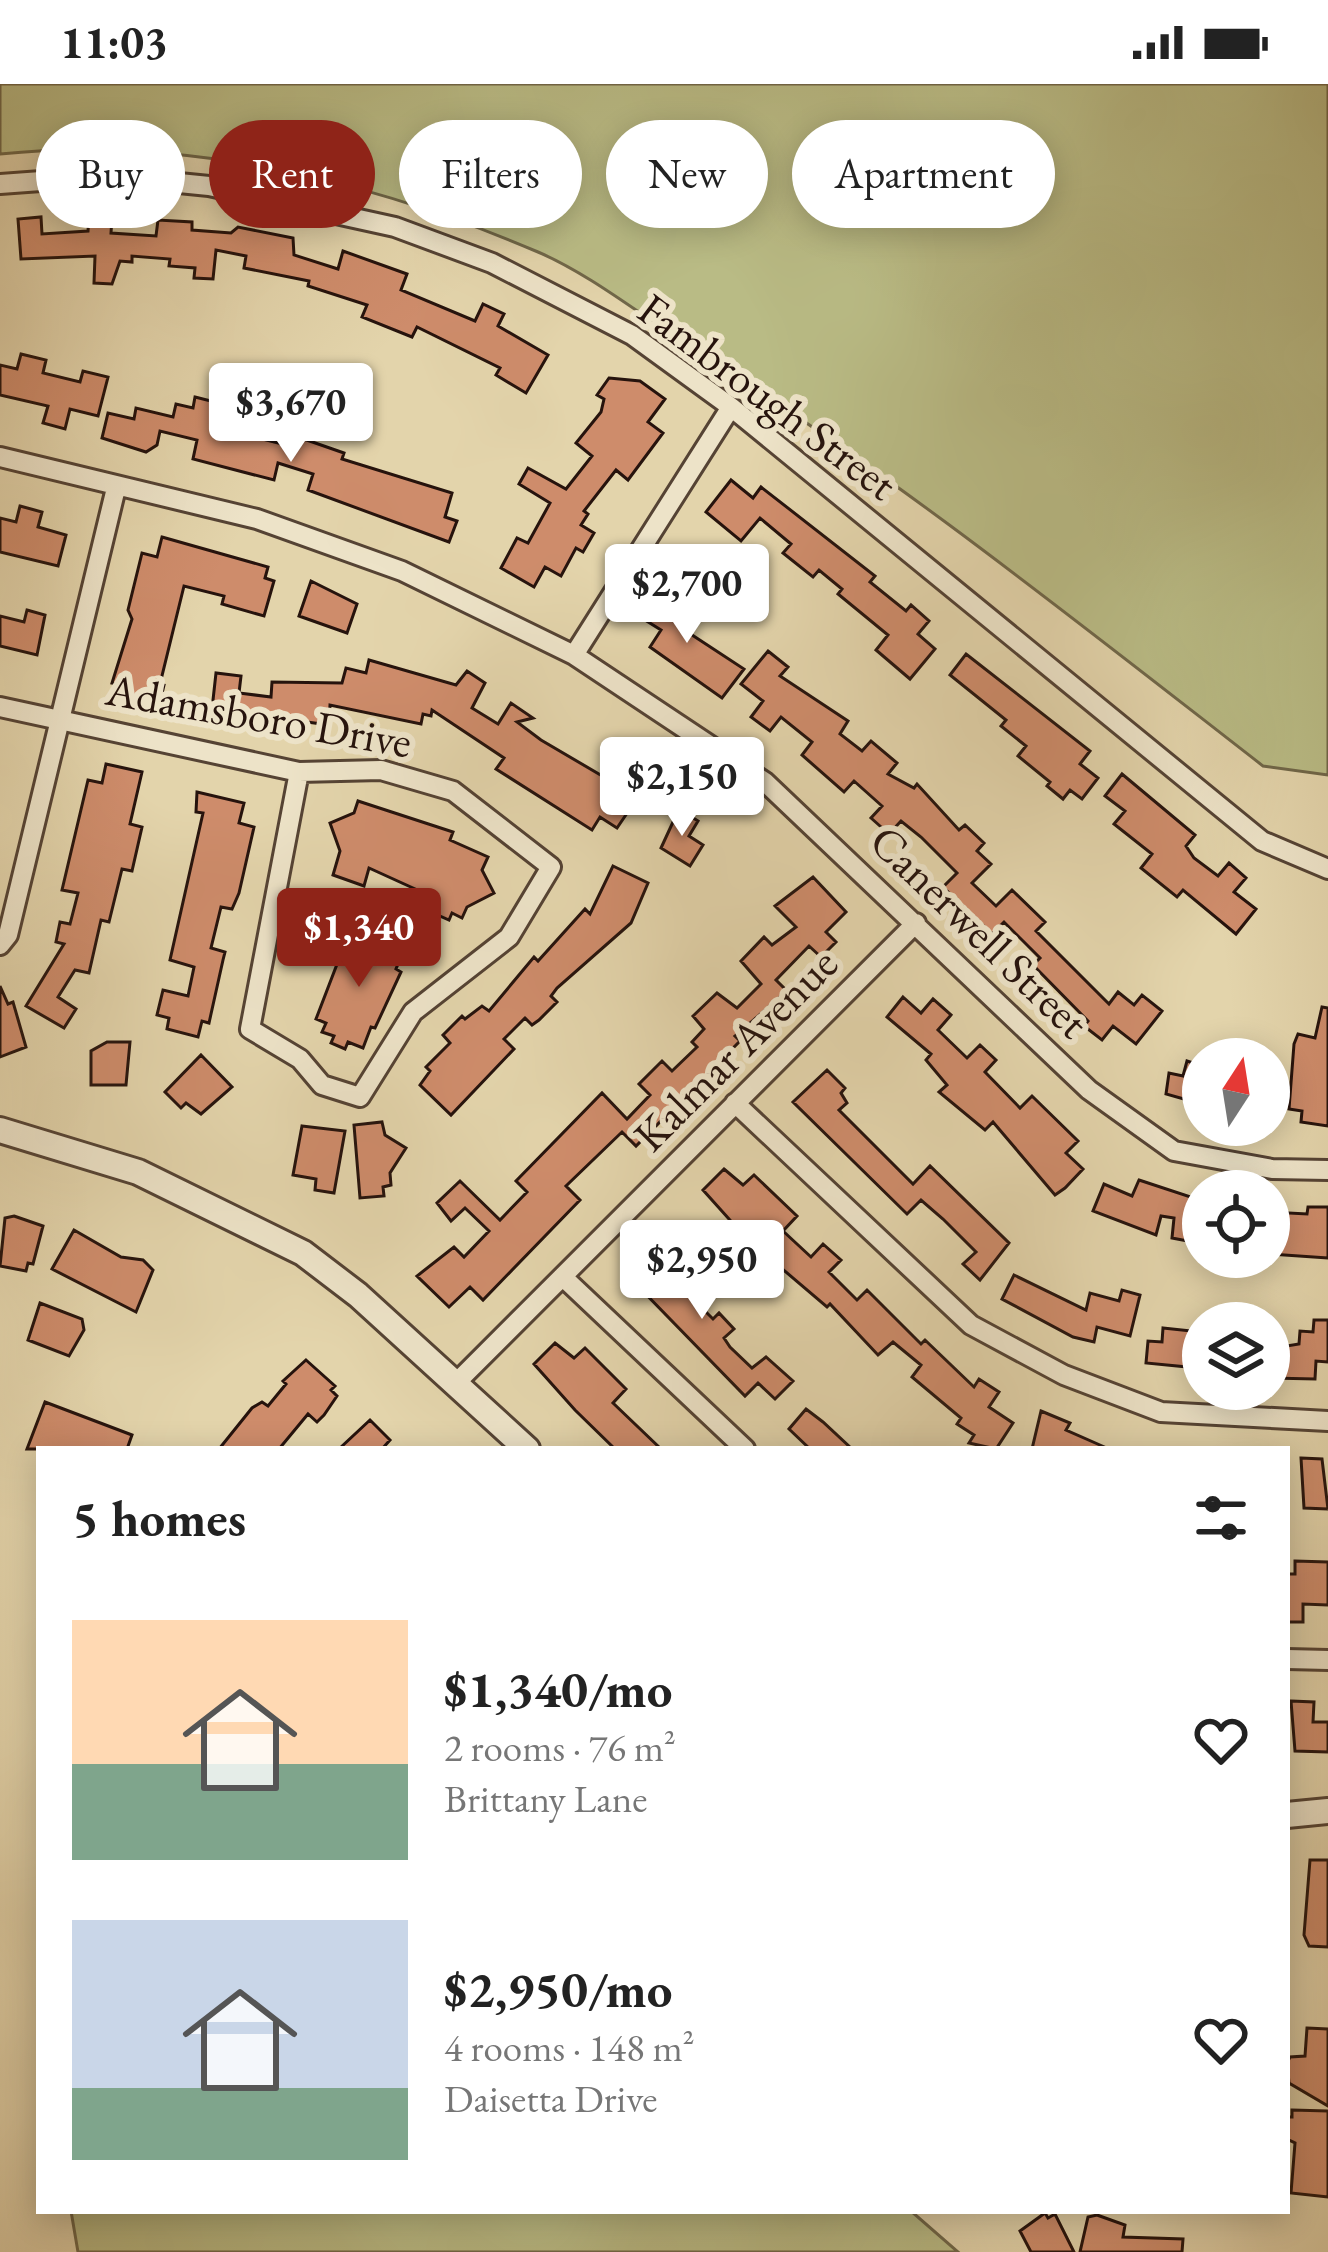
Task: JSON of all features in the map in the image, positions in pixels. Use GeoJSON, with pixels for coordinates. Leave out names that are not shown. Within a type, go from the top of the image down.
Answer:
{"type":"FeatureCollection","features":[{"type":"Feature","properties":{"kind":"street","name":"Fambrough Street"},"geometry":{"type":"LineString","coordinates":[[0,184],[109,176],[208,186],[394,227],[492,263],[632,335],[731,407],[1262,841],[1328,869]]}},
{"type":"Feature","properties":{"kind":"street"},"geometry":{"type":"LineString","coordinates":[[574,655],[731,407]]}},
{"type":"Feature","properties":{"kind":"street","name":"Canerwell Street"},"geometry":{"type":"LineString","coordinates":[[0,457],[257,519],[402,571],[574,655],[765,782],[1089,1090],[1174,1151],[1273,1169],[1328,1170]]}},
{"type":"Feature","properties":{"kind":"street"},"geometry":{"type":"LineString","coordinates":[[0,945],[8,935],[56,719],[116,488]]}},
{"type":"Feature","properties":{"kind":"street","name":"Adamsboro Drive"},"geometry":{"type":"LineString","coordinates":[[0,707],[299,772],[381,770],[453,791],[551,866],[509,937],[412,1012],[360,1097],[322,1085],[300,1059],[250,1029],[299,772]]}},
{"type":"Feature","properties":{"kind":"street","name":"Kalmar Avenue"},"geometry":{"type":"LineString","coordinates":[[457,1382],[916,923]]}},
{"type":"Feature","properties":{"kind":"street"},"geometry":{"type":"LineString","coordinates":[[735,1103],[971,1325],[1046,1365],[1161,1412],[1328,1421]]}},
{"type":"Feature","properties":{"kind":"street"},"geometry":{"type":"LineString","coordinates":[[0,1130],[138,1172],[303,1253],[457,1382],[524,1446]]}},
{"type":"Feature","properties":{"kind":"street"},"geometry":{"type":"LineString","coordinates":[[564,1278],[742,1446]]}},
{"type":"Feature","properties":{"kind":"street"},"geometry":{"type":"LineString","coordinates":[[1290,1659],[1328,1660]]}},
{"type":"Feature","properties":{"kind":"street"},"geometry":{"type":"LineString","coordinates":[[1290,1815],[1328,1811]]}},
{"type":"Feature","properties":{"kind":"green space"},"geometry":{"type":"Polygon","coordinates":[[[0,84],[1328,84],[1328,775],[1263,766],[907,494],[760,391],[595,283],[557,261],[479,228],[582,228],[582,120],[399,120],[399,201],[375,194],[375,120],[209,120],[209,158],[185,156],[185,120],[36,120],[36,152],[0,154],[0,84]]]}},
{"type":"Feature","properties":{"kind":"green space"},"geometry":{"type":"Polygon","coordinates":[[[72,2214],[914,2214],[958,2252],[78,2252],[72,2214]]]}},
{"type":"Feature","properties":{"kind":"building"},"geometry":{"type":"Polygon","coordinates":[[[36,217],[42,234],[111,228],[111,233],[156,236],[157,228],[185,228],[185,222],[192,222],[192,230],[231,233],[243,228],[293,238],[294,255],[338,269],[343,251],[407,274],[401,290],[475,321],[483,304],[504,314],[498,326],[548,355],[526,393],[496,375],[500,368],[417,327],[412,337],[362,317],[367,305],[308,286],[309,281],[244,268],[246,256],[216,250],[213,279],[194,278],[195,268],[169,266],[170,259],[132,256],[132,262],[120,261],[112,284],[94,283],[95,256],[21,259],[18,219],[36,217]]]}},
{"type":"Feature","properties":{"kind":"building"},"geometry":{"type":"Polygon","coordinates":[[[21,354],[46,360],[43,373],[80,382],[83,371],[108,377],[98,416],[70,409],[65,429],[43,423],[48,406],[0,395],[0,365],[17,369],[21,354]]]}},
{"type":"Feature","properties":{"kind":"building"},"geometry":{"type":"Polygon","coordinates":[[[609,378],[640,381],[665,399],[648,422],[663,433],[628,480],[616,470],[584,511],[588,514],[581,525],[594,533],[583,552],[576,548],[561,576],[545,567],[534,587],[501,568],[517,538],[528,543],[550,503],[519,484],[528,468],[566,489],[592,456],[576,443],[601,412],[604,399],[597,395],[609,378]]]}},
{"type":"Feature","properties":{"kind":"building"},"geometry":{"type":"Polygon","coordinates":[[[195,397],[223,404],[218,428],[298,448],[301,438],[344,453],[342,459],[452,493],[445,517],[457,521],[449,542],[308,490],[313,474],[278,463],[274,480],[193,459],[197,440],[160,431],[157,445],[146,452],[102,438],[108,413],[134,419],[136,408],[173,417],[176,404],[193,408],[195,397]]]}},
{"type":"Feature","properties":{"kind":"building"},"geometry":{"type":"Polygon","coordinates":[[[731,480],[753,498],[761,487],[875,576],[870,582],[906,611],[911,605],[929,621],[918,634],[935,649],[910,679],[876,650],[888,635],[838,594],[842,589],[819,570],[813,577],[783,553],[791,544],[760,518],[741,541],[706,512],[731,480]]]}},
{"type":"Feature","properties":{"kind":"building"},"geometry":{"type":"Polygon","coordinates":[[[20,506],[42,512],[38,527],[66,535],[58,566],[0,552],[0,518],[16,522],[20,506]]]}},
{"type":"Feature","properties":{"kind":"building"},"geometry":{"type":"Polygon","coordinates":[[[162,537],[268,567],[265,578],[274,581],[264,616],[222,604],[224,596],[184,586],[160,684],[164,685],[160,702],[155,702],[120,693],[122,685],[112,683],[132,619],[128,610],[142,553],[157,557],[162,537]]]}},
{"type":"Feature","properties":{"kind":"building"},"geometry":{"type":"Polygon","coordinates":[[[311,581],[357,604],[347,633],[299,616],[311,581]]]}},
{"type":"Feature","properties":{"kind":"building"},"geometry":{"type":"Polygon","coordinates":[[[653,589],[692,615],[683,629],[744,669],[722,698],[650,647],[661,630],[637,615],[653,589]]]}},
{"type":"Feature","properties":{"kind":"building"},"geometry":{"type":"Polygon","coordinates":[[[27,610],[45,615],[37,655],[0,646],[0,616],[24,622],[27,610]]]}},
{"type":"Feature","properties":{"kind":"building"},"geometry":{"type":"Polygon","coordinates":[[[768,651],[788,667],[780,676],[848,721],[840,734],[862,751],[871,741],[897,763],[888,774],[914,788],[917,784],[959,830],[965,825],[984,843],[977,851],[991,864],[972,883],[996,906],[1012,890],[1045,922],[1036,931],[1109,1004],[1118,992],[1134,1005],[1142,995],[1162,1011],[1136,1044],[1113,1026],[1102,1040],[1084,1026],[1088,1021],[1033,965],[1040,958],[1004,922],[992,934],[943,887],[957,873],[921,837],[901,821],[889,834],[871,818],[882,806],[854,781],[844,792],[802,755],[812,742],[781,717],[770,731],[751,717],[763,701],[741,684],[768,651]]]}},
{"type":"Feature","properties":{"kind":"building"},"geometry":{"type":"Polygon","coordinates":[[[966,654],[1090,751],[1080,764],[1098,778],[1082,799],[1070,790],[1063,799],[1047,786],[1050,782],[1018,756],[1026,746],[1001,726],[1006,720],[950,675],[966,654]]]}},
{"type":"Feature","properties":{"kind":"building"},"geometry":{"type":"Polygon","coordinates":[[[369,660],[456,685],[467,671],[485,683],[472,708],[498,724],[511,703],[533,718],[517,722],[541,740],[638,797],[617,828],[600,817],[592,830],[496,769],[504,758],[432,710],[431,716],[423,714],[421,724],[330,705],[329,725],[212,709],[216,673],[241,676],[239,693],[271,697],[272,682],[342,683],[346,668],[366,673],[369,660]]]}},
{"type":"Feature","properties":{"kind":"building"},"geometry":{"type":"Polygon","coordinates":[[[106,764],[142,772],[130,824],[142,827],[132,871],[122,869],[109,922],[101,920],[89,973],[75,970],[58,997],[76,1009],[64,1028],[26,1006],[64,944],[56,942],[60,922],[70,924],[78,893],[62,890],[88,780],[102,783],[106,764]]]}},
{"type":"Feature","properties":{"kind":"building"},"geometry":{"type":"Polygon","coordinates":[[[1122,774],[1195,835],[1186,846],[1194,858],[1218,876],[1229,863],[1246,878],[1234,892],[1256,909],[1236,934],[1183,890],[1177,897],[1141,868],[1152,854],[1114,824],[1125,811],[1105,796],[1122,774]]]}},
{"type":"Feature","properties":{"kind":"building"},"geometry":{"type":"Polygon","coordinates":[[[197,792],[244,803],[239,823],[254,827],[239,893],[232,909],[221,907],[211,948],[225,952],[209,1023],[202,1021],[198,1037],[167,1029],[169,1018],[157,1015],[163,990],[188,996],[194,967],[170,960],[203,813],[196,812],[197,792]]]}},
{"type":"Feature","properties":{"kind":"building"},"geometry":{"type":"Polygon","coordinates":[[[358,801],[453,832],[450,840],[488,857],[482,870],[494,893],[467,907],[462,918],[452,913],[449,920],[431,912],[437,899],[369,868],[364,886],[333,875],[340,851],[330,823],[354,813],[358,801]]]}},
{"type":"Feature","properties":{"kind":"building"},"geometry":{"type":"Polygon","coordinates":[[[679,809],[698,821],[689,836],[703,845],[690,866],[661,848],[679,809]]]}},
{"type":"Feature","properties":{"kind":"building"},"geometry":{"type":"Polygon","coordinates":[[[613,866],[648,883],[631,923],[557,988],[551,996],[557,1002],[539,1020],[532,1025],[525,1018],[504,1039],[514,1049],[451,1115],[420,1085],[430,1071],[426,1067],[450,1043],[443,1035],[462,1016],[465,1019],[482,1006],[489,1011],[534,957],[538,961],[585,909],[590,914],[613,866]]]}},
{"type":"Feature","properties":{"kind":"building"},"geometry":{"type":"Polygon","coordinates":[[[813,877],[846,912],[826,932],[836,942],[821,957],[809,946],[776,980],[787,991],[735,1036],[740,1041],[636,1146],[622,1132],[566,1186],[580,1200],[483,1300],[470,1287],[449,1307],[417,1276],[454,1247],[464,1257],[489,1231],[465,1208],[451,1221],[437,1203],[460,1181],[500,1220],[527,1192],[516,1181],[602,1093],[627,1119],[650,1095],[639,1084],[662,1061],[672,1071],[697,1047],[692,1042],[704,1029],[693,1016],[717,993],[737,1008],[761,984],[741,961],[764,937],[772,945],[796,927],[775,906],[813,877]]]}},
{"type":"Feature","properties":{"kind":"building"},"geometry":{"type":"Polygon","coordinates":[[[349,933],[403,952],[396,969],[401,972],[375,1028],[371,1027],[363,1048],[348,1042],[345,1049],[331,1043],[334,1036],[322,1032],[326,1023],[316,1019],[349,933]]]}},
{"type":"Feature","properties":{"kind":"building"},"geometry":{"type":"Polygon","coordinates":[[[0,986],[8,1004],[13,1002],[26,1047],[0,1057],[0,986]]]}},
{"type":"Feature","properties":{"kind":"building"},"geometry":{"type":"Polygon","coordinates":[[[903,997],[921,1013],[933,999],[951,1015],[938,1030],[967,1058],[980,1045],[996,1060],[985,1072],[1020,1108],[1032,1096],[1078,1141],[1066,1153],[1083,1169],[1065,1188],[1055,1195],[993,1122],[985,1130],[939,1092],[947,1085],[926,1060],[931,1054],[887,1017],[903,997]]]}},
{"type":"Feature","properties":{"kind":"building"},"geometry":{"type":"Polygon","coordinates":[[[1322,1007],[1328,1008],[1328,1126],[1301,1122],[1302,1111],[1290,1109],[1294,1044],[1298,1034],[1315,1038],[1322,1007]]]}},
{"type":"Feature","properties":{"kind":"building"},"geometry":{"type":"Polygon","coordinates":[[[107,1042],[130,1042],[126,1085],[91,1085],[91,1051],[107,1042]]]}},
{"type":"Feature","properties":{"kind":"building"},"geometry":{"type":"Polygon","coordinates":[[[201,1055],[232,1087],[201,1114],[186,1103],[181,1108],[165,1092],[201,1055]]]}},
{"type":"Feature","properties":{"kind":"building"},"geometry":{"type":"Polygon","coordinates":[[[827,1070],[845,1088],[841,1093],[847,1103],[839,1110],[913,1184],[930,1166],[1009,1243],[980,1280],[963,1264],[976,1252],[943,1219],[921,1200],[907,1214],[793,1102],[827,1070]]]}},
{"type":"Feature","properties":{"kind":"building"},"geometry":{"type":"Polygon","coordinates":[[[1169,1073],[1182,1076],[1182,1098],[1166,1094],[1169,1073]]]}},
{"type":"Feature","properties":{"kind":"building"},"geometry":{"type":"Polygon","coordinates":[[[382,1122],[385,1135],[406,1148],[390,1173],[391,1185],[383,1187],[384,1196],[360,1198],[354,1125],[382,1122]]]}},
{"type":"Feature","properties":{"kind":"building"},"geometry":{"type":"Polygon","coordinates":[[[302,1126],[345,1131],[334,1193],[315,1190],[316,1179],[293,1175],[302,1126]]]}},
{"type":"Feature","properties":{"kind":"building"},"geometry":{"type":"Polygon","coordinates":[[[724,1169],[743,1185],[754,1175],[797,1216],[783,1231],[811,1257],[823,1244],[841,1260],[829,1272],[857,1300],[867,1290],[921,1344],[925,1340],[974,1387],[979,1379],[999,1392],[989,1407],[1013,1423],[998,1446],[969,1443],[974,1435],[957,1424],[961,1418],[912,1377],[921,1365],[893,1342],[878,1355],[830,1304],[827,1307],[746,1238],[703,1190],[724,1169]]]}},
{"type":"Feature","properties":{"kind":"building"},"geometry":{"type":"Polygon","coordinates":[[[1139,1180],[1182,1194],[1182,1240],[1172,1238],[1174,1218],[1161,1216],[1156,1235],[1093,1211],[1104,1184],[1132,1196],[1139,1180]]]}},
{"type":"Feature","properties":{"kind":"building"},"geometry":{"type":"Polygon","coordinates":[[[1308,1207],[1328,1207],[1328,1258],[1290,1255],[1290,1213],[1307,1214],[1308,1207]]]}},
{"type":"Feature","properties":{"kind":"building"},"geometry":{"type":"Polygon","coordinates":[[[14,1216],[43,1226],[33,1264],[28,1263],[26,1271],[0,1266],[5,1218],[14,1216]]]}},
{"type":"Feature","properties":{"kind":"building"},"geometry":{"type":"Polygon","coordinates":[[[74,1230],[121,1257],[143,1260],[153,1270],[136,1312],[52,1269],[74,1230]]]}},
{"type":"Feature","properties":{"kind":"building"},"geometry":{"type":"Polygon","coordinates":[[[649,1241],[655,1247],[662,1241],[694,1274],[681,1287],[713,1319],[719,1313],[734,1329],[724,1338],[730,1347],[752,1368],[766,1357],[793,1381],[775,1399],[758,1383],[745,1396],[634,1282],[649,1267],[638,1256],[649,1241]]]}},
{"type":"Feature","properties":{"kind":"building"},"geometry":{"type":"Polygon","coordinates":[[[1014,1275],[1086,1310],[1090,1293],[1119,1301],[1122,1290],[1140,1295],[1130,1336],[1097,1327],[1094,1342],[1073,1337],[1002,1299],[1014,1275]]]}},
{"type":"Feature","properties":{"kind":"building"},"geometry":{"type":"Polygon","coordinates":[[[40,1303],[82,1319],[84,1330],[69,1356],[28,1340],[40,1303]]]}},
{"type":"Feature","properties":{"kind":"building"},"geometry":{"type":"Polygon","coordinates":[[[1314,1320],[1328,1320],[1328,1362],[1316,1361],[1315,1379],[1290,1378],[1290,1346],[1299,1344],[1300,1331],[1313,1332],[1314,1320]]]}},
{"type":"Feature","properties":{"kind":"building"},"geometry":{"type":"Polygon","coordinates":[[[1163,1328],[1182,1330],[1182,1366],[1146,1363],[1148,1341],[1162,1342],[1163,1328]]]}},
{"type":"Feature","properties":{"kind":"building"},"geometry":{"type":"Polygon","coordinates":[[[555,1343],[574,1358],[585,1348],[626,1389],[613,1403],[658,1446],[612,1446],[534,1364],[555,1343]]]}},
{"type":"Feature","properties":{"kind":"building"},"geometry":{"type":"Polygon","coordinates":[[[306,1360],[335,1386],[331,1390],[337,1396],[317,1422],[308,1414],[281,1446],[221,1446],[252,1408],[262,1402],[268,1406],[286,1384],[283,1381],[306,1360]]]}},
{"type":"Feature","properties":{"kind":"building"},"geometry":{"type":"Polygon","coordinates":[[[45,1402],[132,1435],[128,1446],[27,1449],[45,1402]]]}},
{"type":"Feature","properties":{"kind":"building"},"geometry":{"type":"Polygon","coordinates":[[[806,1409],[849,1446],[807,1446],[789,1429],[806,1409]]]}},
{"type":"Feature","properties":{"kind":"building"},"geometry":{"type":"Polygon","coordinates":[[[1041,1411],[1070,1423],[1066,1430],[1102,1446],[1033,1446],[1041,1411]]]}},
{"type":"Feature","properties":{"kind":"building"},"geometry":{"type":"Polygon","coordinates":[[[370,1420],[390,1440],[385,1446],[342,1446],[370,1420]]]}},
{"type":"Feature","properties":{"kind":"building"},"geometry":{"type":"Polygon","coordinates":[[[1301,1458],[1322,1459],[1328,1509],[1304,1508],[1301,1458]]]}},
{"type":"Feature","properties":{"kind":"building"},"geometry":{"type":"Polygon","coordinates":[[[1295,1561],[1328,1562],[1328,1605],[1303,1604],[1303,1622],[1290,1622],[1290,1574],[1295,1574],[1295,1561]]]}},
{"type":"Feature","properties":{"kind":"building"},"geometry":{"type":"Polygon","coordinates":[[[1291,1701],[1314,1702],[1313,1722],[1328,1722],[1328,1752],[1295,1751],[1291,1701]]]}},
{"type":"Feature","properties":{"kind":"building"},"geometry":{"type":"Polygon","coordinates":[[[1310,1860],[1328,1860],[1328,1947],[1309,1946],[1304,1935],[1310,1860]]]}},
{"type":"Feature","properties":{"kind":"building"},"geometry":{"type":"Polygon","coordinates":[[[1307,2028],[1328,2029],[1328,2106],[1290,2084],[1290,2057],[1305,2056],[1307,2028]]]}},
{"type":"Feature","properties":{"kind":"building"},"geometry":{"type":"Polygon","coordinates":[[[1292,2110],[1328,2111],[1328,2197],[1291,2193],[1292,2110]]]}},
{"type":"Feature","properties":{"kind":"building"},"geometry":{"type":"Polygon","coordinates":[[[1044,2214],[1048,2218],[1055,2214],[1074,2252],[1031,2252],[1020,2231],[1044,2214]]]}},
{"type":"Feature","properties":{"kind":"building"},"geometry":{"type":"Polygon","coordinates":[[[1097,2215],[1125,2225],[1123,2237],[1183,2239],[1182,2252],[1080,2252],[1088,2217],[1097,2215]]]}}]}
